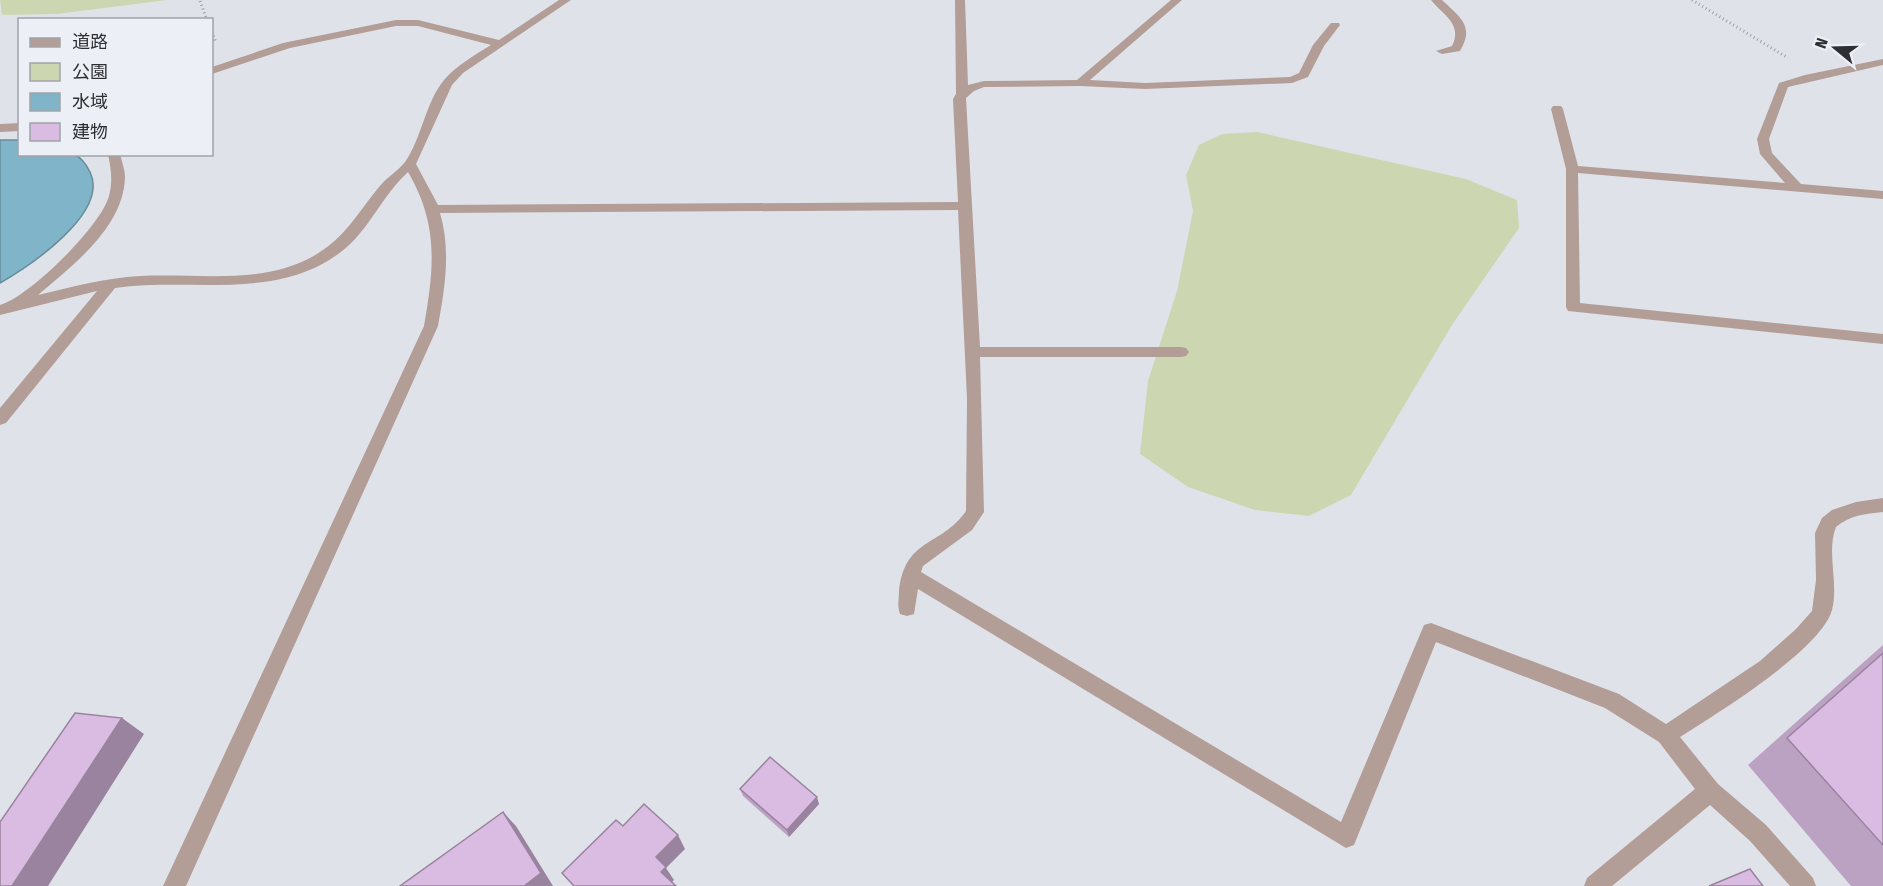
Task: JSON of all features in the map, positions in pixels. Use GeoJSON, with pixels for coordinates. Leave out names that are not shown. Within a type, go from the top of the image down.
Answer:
{"type":"FeatureCollection","features":[{"type":"Feature","properties":{"kind":"street"},"geometry":{"type":"LineString","coordinates":[[7,308],[63,293],[111,284],[161,280],[250,281],[280,275],[303,267],[339,246],[350,236],[381,193],[410,164],[447,84],[459,71],[566,0]]}},
{"type":"Feature","properties":{"kind":"street"},"geometry":{"type":"LineString","coordinates":[[960,0],[962,94]]}},
{"type":"Feature","properties":{"kind":"street"},"geometry":{"type":"LineString","coordinates":[[1080,82],[1177,0]]}},
{"type":"Feature","properties":{"kind":"street"},"geometry":{"type":"LineString","coordinates":[[1436,0],[1463,27],[1464,33],[1456,49],[1442,51]]}},
{"type":"Feature","properties":{"kind":"street"},"geometry":{"type":"LineString","coordinates":[[213,71],[288,45],[396,23],[418,23],[502,44]]}},
{"type":"Feature","properties":{"kind":"street"},"geometry":{"type":"LineString","coordinates":[[906,608],[910,574],[916,561],[966,525],[975,512],[975,399],[959,99],[962,94],[969,88],[984,84],[1080,82],[1145,86],[1292,80],[1304,75],[1319,45],[1335,25]]}},
{"type":"Feature","properties":{"kind":"street"},"geometry":{"type":"LineString","coordinates":[[1797,188],[1766,154],[1763,139],[1783,85],[1816,75],[1883,62]]}},
{"type":"Feature","properties":{"kind":"street"},"geometry":{"type":"LineString","coordinates":[[1557,109],[1572,169],[1573,307],[1883,339]]}},
{"type":"Feature","properties":{"kind":"street"},"geometry":{"type":"LineString","coordinates":[[0,128],[18,127]]}},
{"type":"Feature","properties":{"kind":"street"},"geometry":{"type":"LineString","coordinates":[[7,308],[91,238],[112,208],[119,190],[120,177],[115,156]]}},
{"type":"Feature","properties":{"kind":"street"},"geometry":{"type":"LineString","coordinates":[[174,886],[431,326],[438,287],[439,233],[434,209],[423,184],[410,164]]}},
{"type":"Feature","properties":{"kind":"street"},"geometry":{"type":"LineString","coordinates":[[1572,169],[1883,195]]}},
{"type":"Feature","properties":{"kind":"street"},"geometry":{"type":"LineString","coordinates":[[434,209],[964,206]]}},
{"type":"Feature","properties":{"kind":"street"},"geometry":{"type":"LineString","coordinates":[[0,419],[111,284]]}},
{"type":"Feature","properties":{"kind":"street"},"geometry":{"type":"LineString","coordinates":[[973,352],[1181,352]]}},
{"type":"Feature","properties":{"kind":"street"},"geometry":{"type":"LineString","coordinates":[[1666,735],[1756,675],[1800,639],[1822,614],[1826,588],[1823,532],[1834,515],[1863,507],[1883,505]]}},
{"type":"Feature","properties":{"kind":"street"},"geometry":{"type":"LineString","coordinates":[[910,574],[1346,837],[1431,631],[1612,701],[1666,735],[1710,791],[1758,833],[1805,886]]}},
{"type":"Feature","properties":{"kind":"street"},"geometry":{"type":"LineString","coordinates":[[1595,886],[1710,791]]}},
{"type":"Feature","properties":{"kind":"path"},"geometry":{"type":"LineString","coordinates":[[1692,0],[1816,75]]}},
{"type":"Feature","properties":{"kind":"path"},"geometry":{"type":"LineString","coordinates":[[200,1],[206,18]]}},
{"type":"Feature","properties":{"kind":"green space"},"geometry":{"type":"Polygon","coordinates":[[[0,0],[167,0],[57,14],[2,15],[0,0]]]}},
{"type":"Feature","properties":{"kind":"green space"},"geometry":{"type":"Polygon","coordinates":[[[1257,132],[1466,179],[1517,200],[1519,228],[1452,325],[1351,495],[1309,516],[1255,510],[1188,487],[1140,454],[1148,381],[1177,291],[1193,211],[1186,175],[1199,145],[1222,134],[1257,132]]]}},
{"type":"Feature","properties":{"kind":"water"},"geometry":{"type":"Polygon","coordinates":[[[0,140],[18,140],[18,156],[76,156],[89,170],[93,188],[88,204],[78,221],[46,252],[0,283],[0,140]]]}},
{"type":"Feature","properties":{"kind":"building"},"geometry":{"type":"Polygon","coordinates":[[[1883,653],[1883,845],[1787,738],[1883,653]]]}},
{"type":"Feature","properties":{"kind":"building"},"geometry":{"type":"Polygon","coordinates":[[[75,713],[122,718],[12,886],[0,886],[0,822],[75,713]]]}},
{"type":"Feature","properties":{"kind":"building"},"geometry":{"type":"Polygon","coordinates":[[[770,757],[817,797],[787,830],[740,789],[770,757]]]}},
{"type":"Feature","properties":{"kind":"building"},"geometry":{"type":"Polygon","coordinates":[[[644,804],[678,835],[656,857],[666,867],[661,872],[676,886],[574,886],[562,873],[616,820],[623,826],[644,804]]]}},
{"type":"Feature","properties":{"kind":"building"},"geometry":{"type":"Polygon","coordinates":[[[503,812],[541,873],[524,886],[400,886],[503,812]]]}},
{"type":"Feature","properties":{"kind":"building"},"geometry":{"type":"Polygon","coordinates":[[[1750,869],[1763,886],[1709,886],[1750,869]]]}}]}
